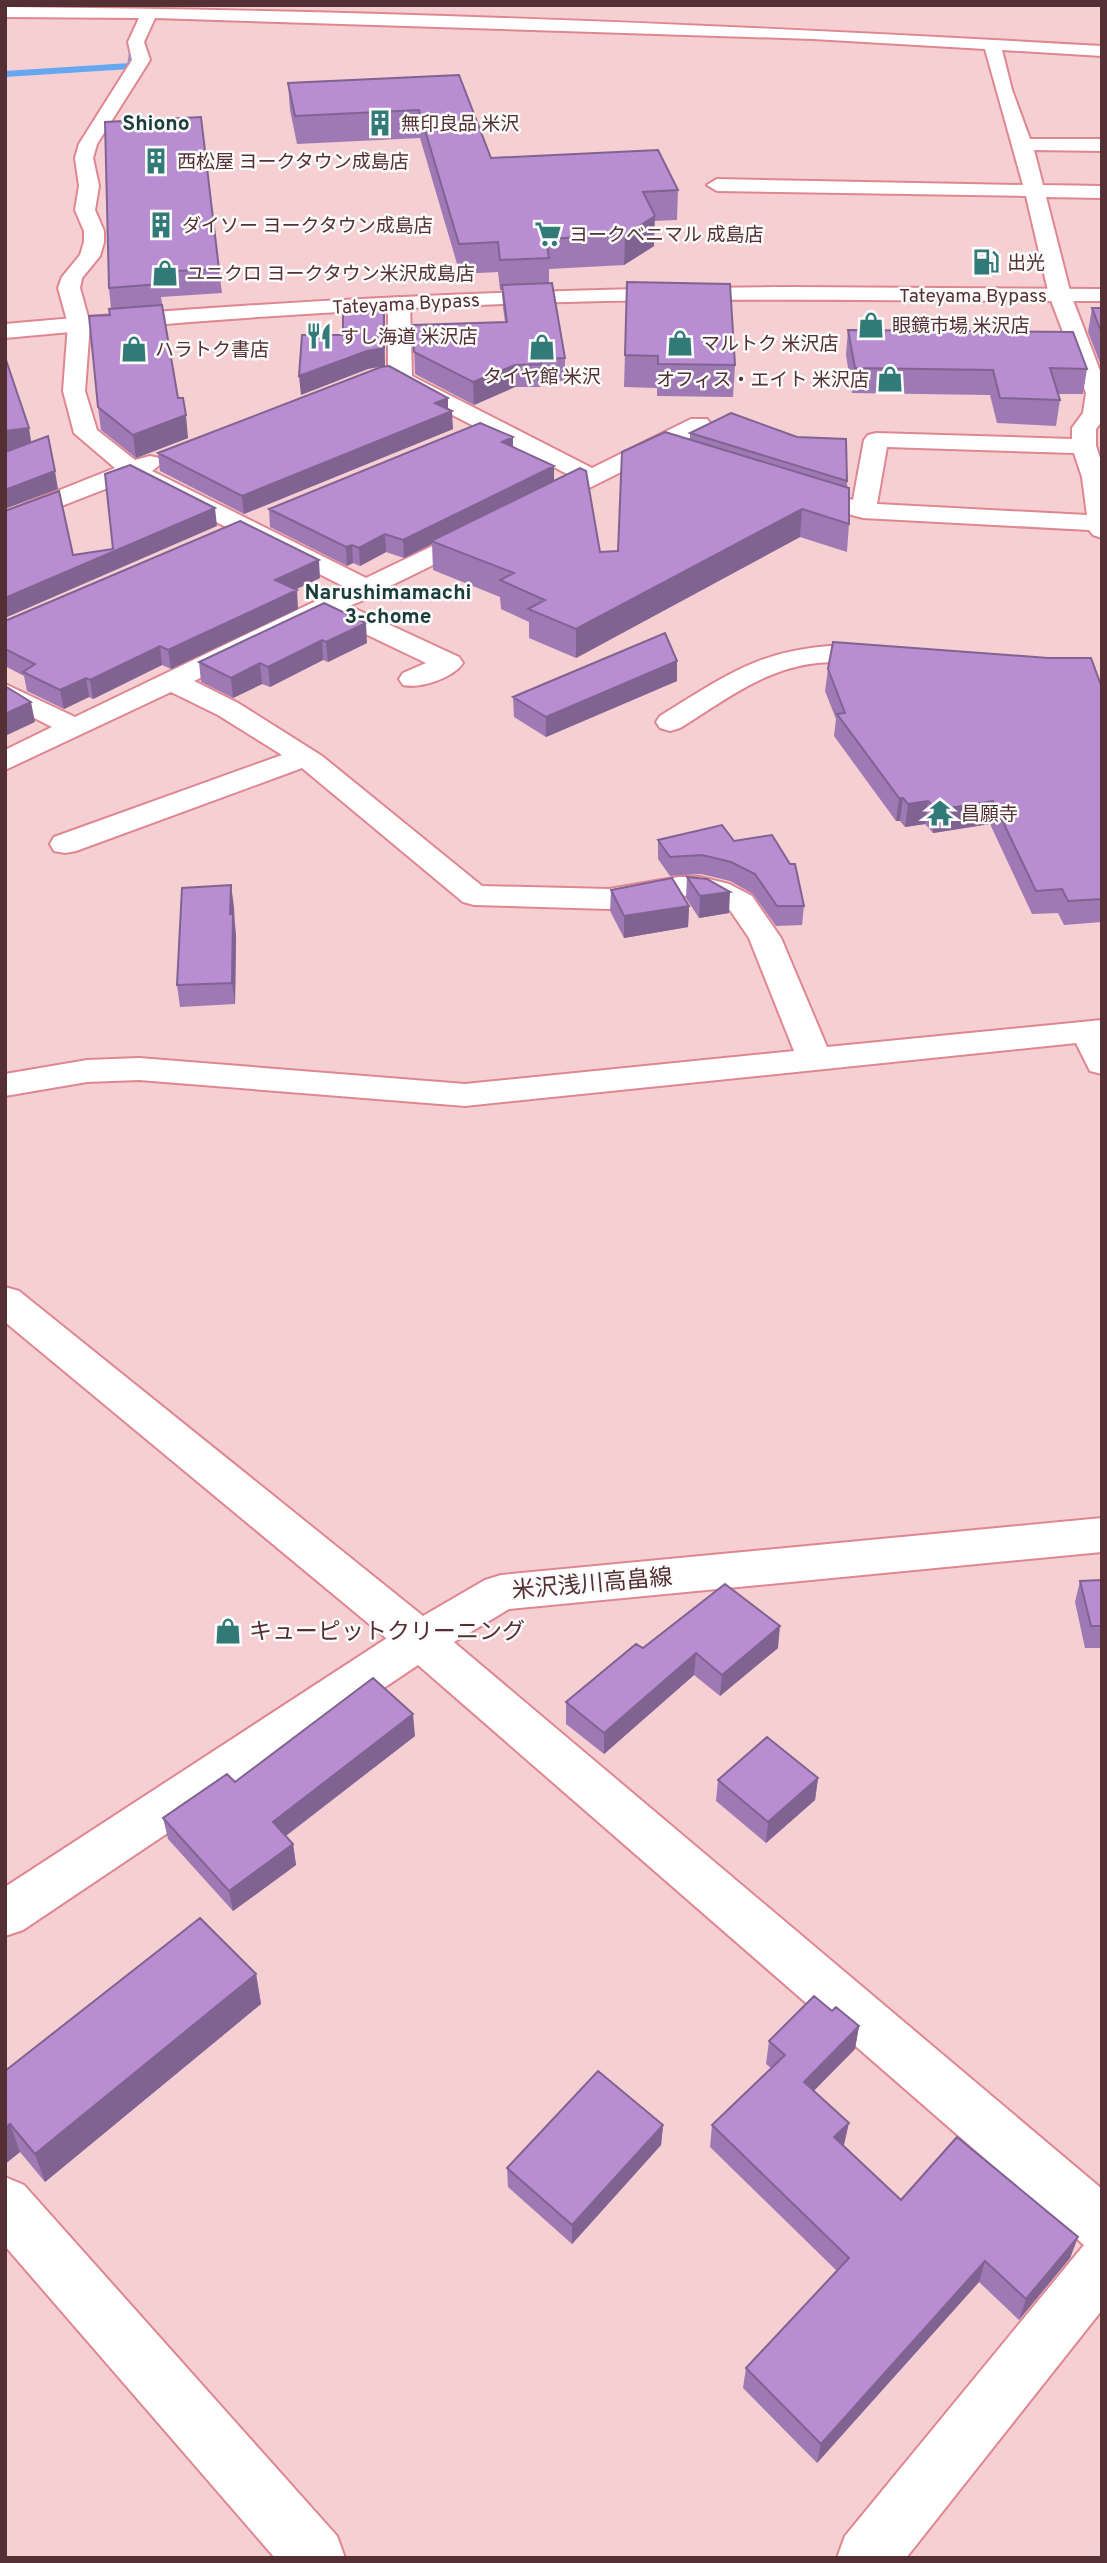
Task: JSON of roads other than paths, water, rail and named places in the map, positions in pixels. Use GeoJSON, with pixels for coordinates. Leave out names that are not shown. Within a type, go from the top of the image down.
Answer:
{"type":"FeatureCollection","features":[{"type":"Feature","properties":{"kind":"main road"},"geometry":{"type":"LineString","coordinates":[[5,12],[152,13],[786,33],[1102,51]]}},
{"type":"Feature","properties":{"kind":"main road"},"geometry":{"type":"LineString","coordinates":[[152,13],[136,42],[141,60],[88,144],[84,158],[89,186],[85,210],[94,231],[94,242],[90,256],[72,277],[69,288],[79,324],[74,391],[86,433],[132,470],[368,589]]}},
{"type":"Feature","properties":{"kind":"main road"},"geometry":{"type":"LineString","coordinates":[[780,486],[863,512],[1101,525],[1098,477],[1084,446],[1084,428],[1095,414],[1097,393],[1060,295],[1023,144],[1003,90],[992,45]]}},
{"type":"Feature","properties":{"kind":"main road"},"geometry":{"type":"LineString","coordinates":[[1023,144],[1102,145]]}},
{"type":"Feature","properties":{"kind":"main road"},"geometry":{"type":"LineString","coordinates":[[717,185],[1102,192]]}},
{"type":"Feature","properties":{"kind":"main road","name":"Tateyama Bypass"},"geometry":{"type":"LineString","coordinates":[[5,331],[233,312],[399,303],[682,294],[1102,295]]}},
{"type":"Feature","properties":{"kind":"main road"},"geometry":{"type":"LineString","coordinates":[[399,303],[388,375],[591,477]]}},
{"type":"Feature","properties":{"kind":"main road"},"geometry":{"type":"LineString","coordinates":[[5,761],[331,607],[699,424]]}},
{"type":"Feature","properties":{"kind":"main road"},"geometry":{"type":"LineString","coordinates":[[462,436],[487,426]]}},
{"type":"Feature","properties":{"kind":"main road"},"geometry":{"type":"LineString","coordinates":[[863,512],[876,440],[1084,446]]}},
{"type":"Feature","properties":{"kind":"main road"},"geometry":{"type":"LineString","coordinates":[[655,446],[692,458]]}},
{"type":"Feature","properties":{"kind":"main road"},"geometry":{"type":"LineString","coordinates":[[5,521],[171,455]]}},
{"type":"Feature","properties":{"kind":"main road"},"geometry":{"type":"LineString","coordinates":[[218,537],[269,515]]}},
{"type":"Feature","properties":{"kind":"main road"},"geometry":{"type":"LineString","coordinates":[[331,607],[449,663],[413,679]]}},
{"type":"Feature","properties":{"kind":"main road"},"geometry":{"type":"LineString","coordinates":[[670,722],[753,671],[790,659],[842,651],[911,658]]}},
{"type":"Feature","properties":{"kind":"main road"},"geometry":{"type":"LineString","coordinates":[[174,682],[228,709],[305,757],[474,895],[609,899],[680,886],[700,886],[718,891],[741,903],[765,938],[815,1059]]}},
{"type":"Feature","properties":{"kind":"main road"},"geometry":{"type":"LineString","coordinates":[[5,692],[75,728]]}},
{"type":"Feature","properties":{"kind":"main road"},"geometry":{"type":"LineString","coordinates":[[65,844],[305,757]]}},
{"type":"Feature","properties":{"kind":"main road"},"geometry":{"type":"LineString","coordinates":[[5,1085],[87,1071],[139,1069],[465,1095],[1095,1030],[1102,1063]]}},
{"type":"Feature","properties":{"kind":"main road"},"geometry":{"type":"LineString","coordinates":[[5,1301],[420,1640],[1102,2225]]}},
{"type":"Feature","properties":{"kind":"main road","name":"米沢浅川高畠線"},"geometry":{"type":"LineString","coordinates":[[5,1914],[420,1640],[501,1592],[1102,1535]]}},
{"type":"Feature","properties":{"kind":"main road"},"geometry":{"type":"LineString","coordinates":[[5,2204],[315,2558]]}},
{"type":"Feature","properties":{"kind":"main road"},"geometry":{"type":"LineString","coordinates":[[867,2558],[1102,2265]]}},
{"type":"Feature","properties":{"kind":"waterway"},"geometry":{"type":"LineString","coordinates":[[5,74],[130,66],[134,38]]}},
{"type":"Feature","properties":{"kind":"place","name":"無印良品 米沢"},"geometry":{"type":"Point","coordinates":[380,123]}},
{"type":"Feature","properties":{"kind":"place","name":"西松屋 ヨークタウン成島店"},"geometry":{"type":"Point","coordinates":[156,161]}},
{"type":"Feature","properties":{"kind":"place","name":"ダイソー ヨークタウン成島店"},"geometry":{"type":"Point","coordinates":[161,225]}},
{"type":"Feature","properties":{"kind":"place","name":"ヨークベニマル 成島店"},"geometry":{"type":"Point","coordinates":[548,234]}},
{"type":"Feature","properties":{"kind":"place","name":"出光"},"geometry":{"type":"Point","coordinates":[986,262]}},
{"type":"Feature","properties":{"kind":"place","name":"ユニクロ ヨークタウン米沢成島店"},"geometry":{"type":"Point","coordinates":[165,273]}},
{"type":"Feature","properties":{"kind":"place","name":"眼鏡市場 米沢店"},"geometry":{"type":"Point","coordinates":[871,325]}},
{"type":"Feature","properties":{"kind":"place","name":"すし海道 米沢店"},"geometry":{"type":"Point","coordinates":[319,336]}},
{"type":"Feature","properties":{"kind":"place","name":"マルトク 米沢店"},"geometry":{"type":"Point","coordinates":[680,343]}},
{"type":"Feature","properties":{"kind":"place","name":"タイヤ館 米沢"},"geometry":{"type":"Point","coordinates":[542,347]}},
{"type":"Feature","properties":{"kind":"place","name":"ハラトク書店"},"geometry":{"type":"Point","coordinates":[134,349]}},
{"type":"Feature","properties":{"kind":"place","name":"オフィス・エイト 米沢店"},"geometry":{"type":"Point","coordinates":[890,379]}},
{"type":"Feature","properties":{"kind":"place","name":"昌願寺"},"geometry":{"type":"Point","coordinates":[940,813]}},
{"type":"Feature","properties":{"kind":"place","name":"キューピットクリーニング"},"geometry":{"type":"Point","coordinates":[228,1631]}},
{"type":"Feature","properties":{"kind":"district","name":"Shiono"},"geometry":{"type":"Point","coordinates":[156,123]}},
{"type":"Feature","properties":{"kind":"district","name":"Narushimamachi 3-chome"},"geometry":{"type":"Point","coordinates":[388,604]}}]}
